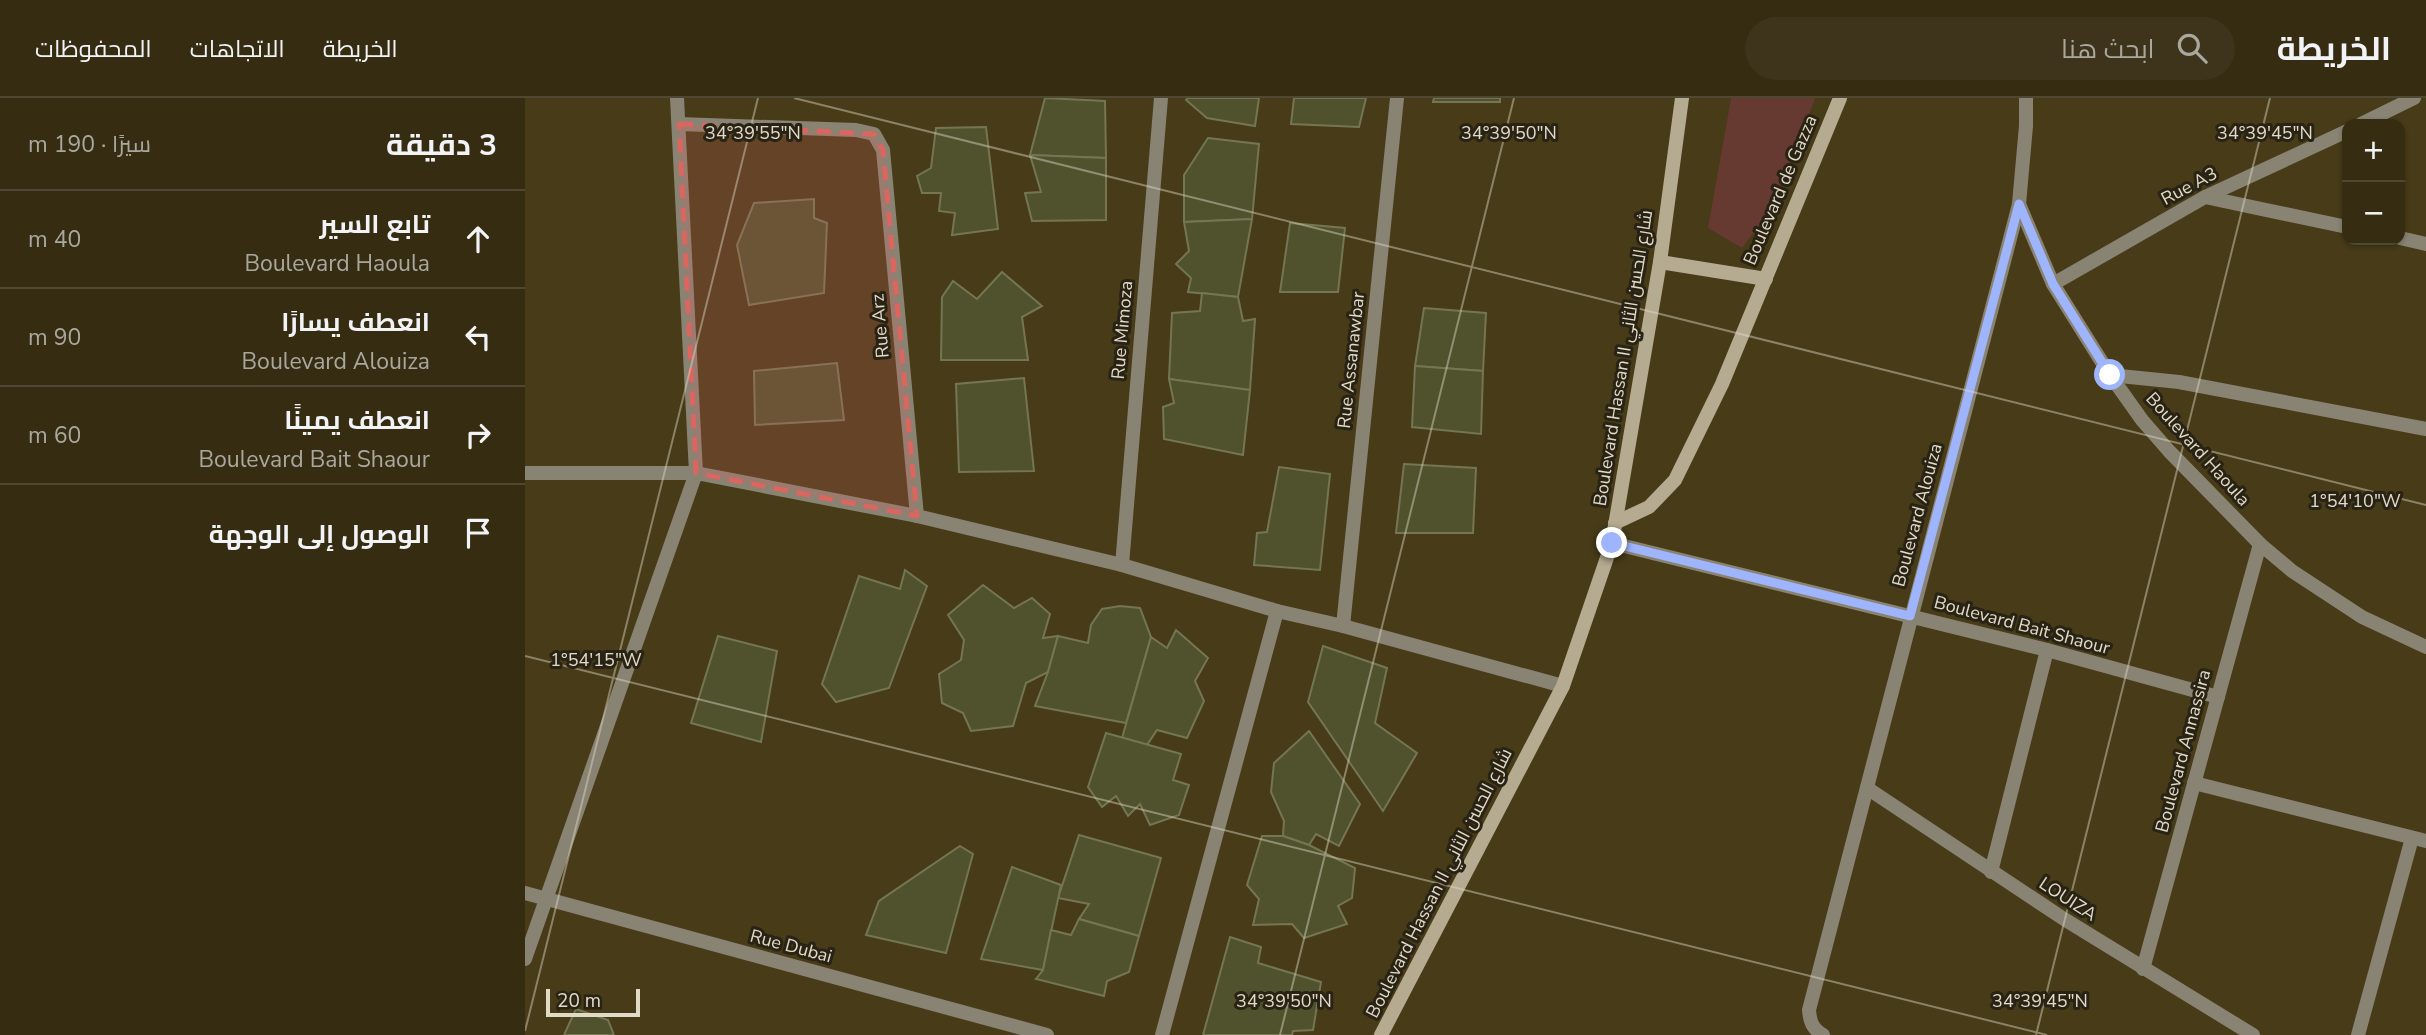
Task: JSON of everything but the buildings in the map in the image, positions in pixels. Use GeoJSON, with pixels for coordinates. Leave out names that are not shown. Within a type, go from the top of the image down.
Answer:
{"type":"FeatureCollection","features":[{"type":"Feature","properties":{"kind":"main road","name":"Boulevard Hassan II شارع الحسن الثاني"},"geometry":{"type":"LineString","coordinates":[[1381,1035],[1563,686],[1612,543],[1660,262],[1682,98]]}},
{"type":"Feature","properties":{"kind":"main road","name":"Boulevard de Gazza"},"geometry":{"type":"LineString","coordinates":[[1660,262],[1766,279],[1840,98]]}},
{"type":"Feature","properties":{"kind":"main road"},"geometry":{"type":"LineString","coordinates":[[1615,523],[1650,507],[1675,480],[1722,384],[1766,279]]}},
{"type":"Feature","properties":{"kind":"street"},"geometry":{"type":"LineString","coordinates":[[525,959],[696,473],[677,98]]}},
{"type":"Feature","properties":{"kind":"street","name":"Rue Mimoza"},"geometry":{"type":"LineString","coordinates":[[1122,565],[1161,98]]}},
{"type":"Feature","properties":{"kind":"street","name":"Rue Assanawbar"},"geometry":{"type":"LineString","coordinates":[[1343,626],[1398,98]]}},
{"type":"Feature","properties":{"kind":"street","name":"Boulevard Alouiza"},"geometry":{"type":"LineString","coordinates":[[1823,1035],[1816,1031],[1810,1021],[1809,1010],[2019,204],[2027,126],[2026,98]]}},
{"type":"Feature","properties":{"kind":"street"},"geometry":{"type":"LineString","coordinates":[[2371,119],[2414,98]]}},
{"type":"Feature","properties":{"kind":"street","name":"Rue Arz"},"geometry":{"type":"LineString","coordinates":[[679,124],[874,134],[883,150],[917,516]]}},
{"type":"Feature","properties":{"kind":"street","name":"Rue A3"},"geometry":{"type":"LineString","coordinates":[[2053,284],[2205,197],[2342,133]]}},
{"type":"Feature","properties":{"kind":"street"},"geometry":{"type":"LineString","coordinates":[[2205,197],[2342,226]]}},
{"type":"Feature","properties":{"kind":"street","name":"Boulevard Haoula"},"geometry":{"type":"LineString","coordinates":[[2019,204],[2053,284],[2110,375],[2142,420],[2169,451],[2260,544],[2292,571],[2362,617],[2426,647]]}},
{"type":"Feature","properties":{"kind":"street"},"geometry":{"type":"LineString","coordinates":[[2405,239],[2426,244]]}},
{"type":"Feature","properties":{"kind":"street"},"geometry":{"type":"LineString","coordinates":[[2110,375],[2179,382],[2426,429]]}},
{"type":"Feature","properties":{"kind":"street"},"geometry":{"type":"LineString","coordinates":[[525,473],[696,473],[917,516],[1122,565],[1277,611],[1343,626],[1563,686]]}},
{"type":"Feature","properties":{"kind":"street","name":"Boulevard Bait Shaour"},"geometry":{"type":"LineString","coordinates":[[1612,543],[2047,650],[2218,697]]}},
{"type":"Feature","properties":{"kind":"street","name":"Boulevard Annassira"},"geometry":{"type":"LineString","coordinates":[[2143,969],[2260,544]]}},
{"type":"Feature","properties":{"kind":"street"},"geometry":{"type":"LineString","coordinates":[[1162,1035],[1277,611]]}},
{"type":"Feature","properties":{"kind":"street"},"geometry":{"type":"LineString","coordinates":[[1991,872],[2047,650]]}},
{"type":"Feature","properties":{"kind":"street"},"geometry":{"type":"LineString","coordinates":[[2194,783],[2419,840],[2358,1035]]}},
{"type":"Feature","properties":{"kind":"street","name":"LOUIZA"},"geometry":{"type":"LineString","coordinates":[[1867,788],[1991,872],[2253,1035]]}},
{"type":"Feature","properties":{"kind":"street","name":"Rue Dubai"},"geometry":{"type":"LineString","coordinates":[[525,893],[1047,1035]]}},
{"type":"Feature","properties":{"kind":"highlighted area"},"geometry":{"type":"Polygon","coordinates":[[[679,124],[874,134],[883,150],[917,516],[696,473],[679,124]]]}},
{"type":"Feature","properties":{"kind":"shaded area"},"geometry":{"type":"Polygon","coordinates":[[[1731,98],[1815,98],[1777,202],[1742,248],[1708,228],[1731,98]]]}},
{"type":"Feature","properties":{"kind":"route"},"geometry":{"type":"LineString","coordinates":[[1612,543],[1910,616],[2019,204],[2053,284],[2110,375]]}}]}
